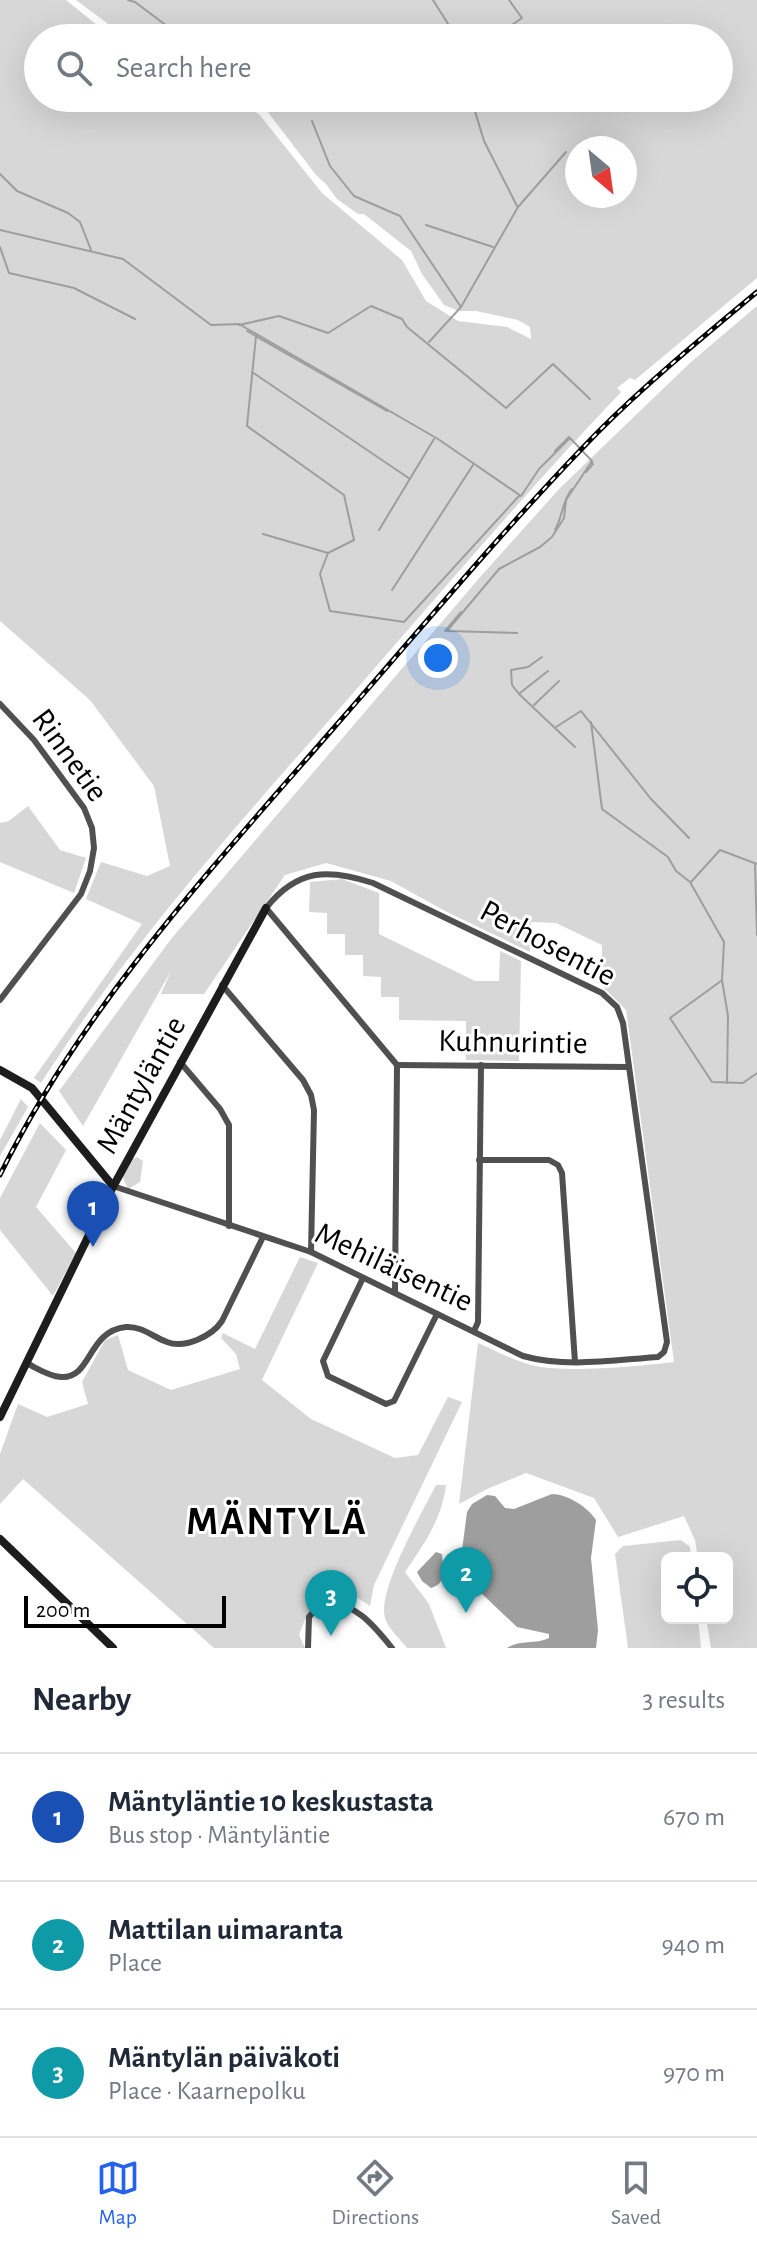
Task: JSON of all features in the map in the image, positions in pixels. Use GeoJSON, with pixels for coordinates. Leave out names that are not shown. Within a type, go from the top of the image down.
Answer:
{"type":"FeatureCollection","features":[{"type":"Feature","properties":{"kind":"street","name":"Rinnetie"},"geometry":{"type":"LineString","coordinates":[[0,704],[34,740],[84,808],[92,828],[94,848],[90,871],[81,894],[0,1000]]}},
{"type":"Feature","properties":{"kind":"street","name":"Perhosentie"},"geometry":{"type":"LineString","coordinates":[[266,908],[286,887],[306,877],[328,873],[350,875],[373,883],[602,993],[617,1007],[623,1023],[667,1342],[664,1352],[658,1357]]}},
{"type":"Feature","properties":{"kind":"street","name":"Mäntyläntie"},"geometry":{"type":"LineString","coordinates":[[0,1417],[113,1186],[266,908]]}},
{"type":"Feature","properties":{"kind":"street"},"geometry":{"type":"LineString","coordinates":[[266,908],[397,1065],[395,1293]]}},
{"type":"Feature","properties":{"kind":"street"},"geometry":{"type":"LineString","coordinates":[[222,985],[303,1080],[311,1095],[314,1110],[311,1252]]}},
{"type":"Feature","properties":{"kind":"street"},"geometry":{"type":"LineString","coordinates":[[180,1062],[220,1109],[229,1125],[229,1226]]}},
{"type":"Feature","properties":{"kind":"street","name":"Kuhnurintie"},"geometry":{"type":"LineString","coordinates":[[397,1065],[628,1067]]}},
{"type":"Feature","properties":{"kind":"street"},"geometry":{"type":"LineString","coordinates":[[474,1331],[478,1322],[481,1065]]}},
{"type":"Feature","properties":{"kind":"street"},"geometry":{"type":"LineString","coordinates":[[0,1070],[32,1088],[113,1186]]}},
{"type":"Feature","properties":{"kind":"street"},"geometry":{"type":"LineString","coordinates":[[479,1160],[549,1160],[558,1165],[562,1173],[575,1362]]}},
{"type":"Feature","properties":{"kind":"street","name":"Mehiläisentie"},"geometry":{"type":"LineString","coordinates":[[113,1186],[311,1252],[523,1356],[552,1362],[658,1357]]}},
{"type":"Feature","properties":{"kind":"street"},"geometry":{"type":"LineString","coordinates":[[26,1363],[62,1378],[74,1376],[101,1337],[125,1327],[138,1328],[170,1344],[208,1335],[222,1321],[263,1237]]}},
{"type":"Feature","properties":{"kind":"street"},"geometry":{"type":"LineString","coordinates":[[363,1278],[323,1361],[328,1376],[370,1398],[386,1404],[394,1401],[437,1314]]}},
{"type":"Feature","properties":{"kind":"street"},"geometry":{"type":"LineString","coordinates":[[0,1539],[113,1648]]}},
{"type":"Feature","properties":{"kind":"street"},"geometry":{"type":"LineString","coordinates":[[308,1648],[309,1617],[323,1600],[339,1601],[361,1613],[392,1648]]}},
{"type":"Feature","properties":{"kind":"shaded area"},"geometry":{"type":"Polygon","coordinates":[[[0,0],[66,0],[96,24],[24,24],[24,112],[255,112],[322,193],[402,260],[426,301],[458,321],[507,327],[531,339],[530,327],[518,320],[476,311],[459,311],[444,305],[422,274],[411,251],[364,214],[358,214],[337,199],[268,112],[733,112],[733,24],[108,24],[76,0],[757,0],[757,278],[635,380],[630,378],[617,388],[621,392],[482,545],[186,886],[111,982],[41,1083],[34,1078],[142,924],[86,899],[101,862],[147,876],[170,866],[154,786],[90,700],[0,621],[0,0]]]}},
{"type":"Feature","properties":{"kind":"shaded area"},"geometry":{"type":"Polygon","coordinates":[[[757,306],[757,1648],[711,1648],[707,1624],[733,1624],[733,1552],[697,1552],[684,1516],[618,1537],[594,1498],[526,1473],[459,1504],[478,1343],[521,1362],[550,1368],[605,1368],[674,1362],[626,1010],[602,986],[602,945],[556,923],[531,922],[530,952],[391,881],[326,863],[285,875],[204,994],[161,994],[171,971],[83,1126],[59,1091],[171,939],[481,576],[560,488],[692,361],[757,306]]]}},
{"type":"Feature","properties":{"kind":"shaded area"},"geometry":{"type":"Polygon","coordinates":[[[28,806],[60,850],[86,858],[74,893],[0,862],[0,823],[9,821],[28,806]]]}},
{"type":"Feature","properties":{"kind":"shaded area"},"geometry":{"type":"Polygon","coordinates":[[[342,879],[379,893],[379,934],[475,981],[499,981],[500,951],[521,961],[519,1061],[466,1060],[466,1021],[399,1020],[399,997],[381,997],[381,977],[363,976],[363,955],[345,955],[345,934],[327,934],[327,913],[309,912],[310,882],[342,879]]]}},
{"type":"Feature","properties":{"kind":"shaded area"},"geometry":{"type":"Polygon","coordinates":[[[21,1099],[28,1107],[0,1156],[0,1140],[21,1099]]]}},
{"type":"Feature","properties":{"kind":"shaded area"},"geometry":{"type":"Polygon","coordinates":[[[40,1123],[66,1150],[36,1207],[76,1253],[53,1296],[0,1230],[0,1198],[40,1123]]]}},
{"type":"Feature","properties":{"kind":"shaded area"},"geometry":{"type":"Polygon","coordinates":[[[137,1157],[143,1161],[140,1182],[128,1189],[122,1176],[132,1159],[137,1157]]]}},
{"type":"Feature","properties":{"kind":"shaded area"},"geometry":{"type":"Polygon","coordinates":[[[300,1257],[318,1263],[262,1380],[311,1419],[395,1458],[418,1455],[448,1397],[462,1402],[374,1585],[370,1606],[347,1591],[320,1600],[307,1616],[299,1635],[305,1648],[214,1648],[23,1479],[0,1504],[0,1454],[18,1404],[47,1417],[88,1404],[82,1382],[105,1340],[118,1335],[128,1370],[171,1390],[240,1369],[236,1354],[221,1338],[223,1333],[255,1349],[300,1257]]]}},
{"type":"Feature","properties":{"kind":"shaded area"},"geometry":{"type":"Polygon","coordinates":[[[436,1485],[446,1485],[441,1509],[405,1572],[429,1604],[446,1648],[407,1648],[391,1630],[385,1618],[384,1605],[402,1552],[436,1485]]]}},
{"type":"Feature","properties":{"kind":"shaded area"},"geometry":{"type":"Polygon","coordinates":[[[552,1494],[577,1502],[596,1520],[591,1558],[598,1630],[596,1648],[507,1648],[544,1640],[549,1638],[549,1634],[517,1627],[480,1592],[463,1587],[458,1581],[467,1512],[472,1504],[487,1495],[495,1496],[505,1508],[514,1509],[552,1494]]]}},
{"type":"Feature","properties":{"kind":"shaded area"},"geometry":{"type":"Polygon","coordinates":[[[681,1540],[690,1547],[690,1552],[661,1552],[661,1624],[699,1624],[701,1648],[628,1648],[615,1554],[623,1546],[681,1540]]]}},
{"type":"Feature","properties":{"kind":"shaded area"},"geometry":{"type":"Polygon","coordinates":[[[436,1552],[442,1554],[443,1574],[440,1583],[431,1588],[417,1572],[436,1552]]]}},
{"type":"Feature","properties":{"kind":"waterway"},"geometry":{"type":"LineString","coordinates":[[128,0],[164,24]]}},
{"type":"Feature","properties":{"kind":"waterway"},"geometry":{"type":"LineString","coordinates":[[433,0],[448,24]]}},
{"type":"Feature","properties":{"kind":"waterway"},"geometry":{"type":"LineString","coordinates":[[509,0],[522,18],[513,24]]}},
{"type":"Feature","properties":{"kind":"waterway"},"geometry":{"type":"LineString","coordinates":[[475,112],[484,141],[517,206]]}},
{"type":"Feature","properties":{"kind":"waterway"},"geometry":{"type":"LineString","coordinates":[[312,121],[330,166],[354,196],[400,216],[461,307]]}},
{"type":"Feature","properties":{"kind":"waterway"},"geometry":{"type":"LineString","coordinates":[[429,342],[461,307],[518,207],[565,153]]}},
{"type":"Feature","properties":{"kind":"waterway"},"geometry":{"type":"LineString","coordinates":[[0,174],[17,191],[68,213],[80,222],[91,250]]}},
{"type":"Feature","properties":{"kind":"waterway"},"geometry":{"type":"LineString","coordinates":[[426,225],[493,247]]}},
{"type":"Feature","properties":{"kind":"waterway"},"geometry":{"type":"LineString","coordinates":[[0,230],[123,259],[211,325],[239,324],[438,439],[521,496],[539,469],[570,438],[592,461],[566,500],[564,518],[552,537],[499,569],[447,631],[517,633]]}},
{"type":"Feature","properties":{"kind":"waterway"},"geometry":{"type":"LineString","coordinates":[[0,247],[9,273],[74,288],[135,319]]}},
{"type":"Feature","properties":{"kind":"waterway"},"geometry":{"type":"LineString","coordinates":[[239,325],[279,316],[328,333],[371,306],[402,319],[407,327],[506,408],[553,364],[590,399]]}},
{"type":"Feature","properties":{"kind":"waterway"},"geometry":{"type":"LineString","coordinates":[[247,331],[387,411]]}},
{"type":"Feature","properties":{"kind":"waterway"},"geometry":{"type":"LineString","coordinates":[[256,336],[247,426],[344,495],[354,540],[328,553],[263,534]]}},
{"type":"Feature","properties":{"kind":"waterway"},"geometry":{"type":"LineString","coordinates":[[252,372],[410,479]]}},
{"type":"Feature","properties":{"kind":"waterway"},"geometry":{"type":"LineString","coordinates":[[379,530],[434,439]]}},
{"type":"Feature","properties":{"kind":"waterway"},"geometry":{"type":"LineString","coordinates":[[555,451],[570,439]]}},
{"type":"Feature","properties":{"kind":"waterway"},"geometry":{"type":"LineString","coordinates":[[586,472],[593,464],[591,462]]}},
{"type":"Feature","properties":{"kind":"waterway"},"geometry":{"type":"LineString","coordinates":[[392,590],[473,465]]}},
{"type":"Feature","properties":{"kind":"waterway"},"geometry":{"type":"LineString","coordinates":[[555,530],[572,489]]}},
{"type":"Feature","properties":{"kind":"waterway"},"geometry":{"type":"LineString","coordinates":[[328,553],[320,574],[330,611],[404,622],[519,496]]}},
{"type":"Feature","properties":{"kind":"waterway"},"geometry":{"type":"LineString","coordinates":[[445,631],[461,612]]}},
{"type":"Feature","properties":{"kind":"waterway"},"geometry":{"type":"LineString","coordinates":[[542,657],[528,667],[511,670],[512,685],[575,747]]}},
{"type":"Feature","properties":{"kind":"waterway"},"geometry":{"type":"LineString","coordinates":[[520,693],[548,671]]}},
{"type":"Feature","properties":{"kind":"waterway"},"geometry":{"type":"LineString","coordinates":[[534,705],[559,681]]}},
{"type":"Feature","properties":{"kind":"waterway"},"geometry":{"type":"LineString","coordinates":[[556,727],[581,711],[651,799],[689,838]]}},
{"type":"Feature","properties":{"kind":"waterway"},"geometry":{"type":"LineString","coordinates":[[591,722],[602,809],[668,857],[676,871],[690,882],[724,942],[722,980],[728,1016],[727,1083]]}},
{"type":"Feature","properties":{"kind":"waterway"},"geometry":{"type":"LineString","coordinates":[[691,882],[720,850],[757,864]]}},
{"type":"Feature","properties":{"kind":"waterway"},"geometry":{"type":"LineString","coordinates":[[755,865],[757,935]]}},
{"type":"Feature","properties":{"kind":"waterway"},"geometry":{"type":"LineString","coordinates":[[721,981],[670,1018],[712,1082],[743,1083],[757,1073]]}},
{"type":"Feature","properties":{"kind":"railway"},"geometry":{"type":"LineString","coordinates":[[0,1175],[69,1055],[109,997],[195,888],[563,468],[636,395],[757,292]]}},
{"type":"Feature","properties":{"kind":"place","name":"Mäntyläntie 10 keskustasta"},"geometry":{"type":"Point","coordinates":[93,1247]}},
{"type":"Feature","properties":{"kind":"place","name":"Mattilan uimaranta"},"geometry":{"type":"Point","coordinates":[466,1613]}},
{"type":"Feature","properties":{"kind":"place","name":"Mäntylän päiväkoti"},"geometry":{"type":"Point","coordinates":[331,1636]}},
{"type":"Feature","properties":{"kind":"district","name":"MÄNTYLÄ"},"geometry":{"type":"Point","coordinates":[277,1522]}}]}
